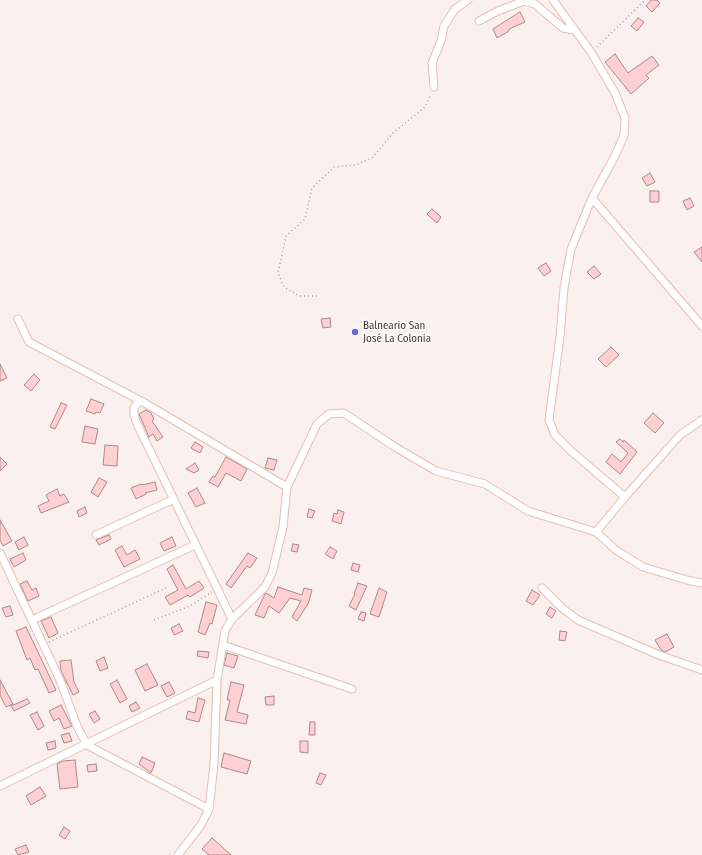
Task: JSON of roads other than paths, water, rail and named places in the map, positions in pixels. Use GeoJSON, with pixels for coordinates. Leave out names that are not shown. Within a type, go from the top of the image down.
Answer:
{"type":"FeatureCollection","features":[{"type":"Feature","properties":{"kind":"street"},"geometry":{"type":"LineString","coordinates":[[434,87],[432,63],[441,42],[444,26],[455,9],[468,0]]}},
{"type":"Feature","properties":{"kind":"street"},"geometry":{"type":"LineString","coordinates":[[553,0],[591,52],[615,93],[626,118],[624,135],[592,198],[571,249],[564,288],[560,337],[549,420],[555,435],[571,451],[625,497]]}},
{"type":"Feature","properties":{"kind":"street"},"geometry":{"type":"LineString","coordinates":[[479,21],[498,11],[524,1],[535,4],[563,28],[574,30]]}},
{"type":"Feature","properties":{"kind":"street"},"geometry":{"type":"LineString","coordinates":[[592,198],[702,326]]}},
{"type":"Feature","properties":{"kind":"street"},"geometry":{"type":"LineString","coordinates":[[18,319],[29,342],[143,402],[287,487]]}},
{"type":"Feature","properties":{"kind":"street"},"geometry":{"type":"LineString","coordinates":[[143,402],[136,404],[134,415],[138,426],[232,619]]}},
{"type":"Feature","properties":{"kind":"street"},"geometry":{"type":"LineString","coordinates":[[178,855],[201,825],[209,809],[214,764],[217,680],[225,631],[232,619],[266,587],[272,573],[283,527],[287,487],[317,424],[329,414],[344,413],[395,447],[436,470],[485,484],[528,511],[596,532],[616,550],[643,566],[687,580],[702,582]]}},
{"type":"Feature","properties":{"kind":"street"},"geometry":{"type":"LineString","coordinates":[[596,532],[680,435],[702,420]]}},
{"type":"Feature","properties":{"kind":"street"},"geometry":{"type":"LineString","coordinates":[[96,535],[174,499]]}},
{"type":"Feature","properties":{"kind":"street"},"geometry":{"type":"LineString","coordinates":[[32,620],[195,545]]}},
{"type":"Feature","properties":{"kind":"street"},"geometry":{"type":"LineString","coordinates":[[0,553],[44,644],[60,680],[77,726],[87,745],[209,809]]}},
{"type":"Feature","properties":{"kind":"street"},"geometry":{"type":"LineString","coordinates":[[542,588],[562,608],[578,620],[659,655],[702,670]]}},
{"type":"Feature","properties":{"kind":"street"},"geometry":{"type":"LineString","coordinates":[[223,646],[352,688]]}},
{"type":"Feature","properties":{"kind":"street"},"geometry":{"type":"LineString","coordinates":[[0,786],[87,745],[217,680]]}},
{"type":"Feature","properties":{"kind":"place","name":"Balneario San José La Colonia"},"geometry":{"type":"Point","coordinates":[355,332]}}]}
